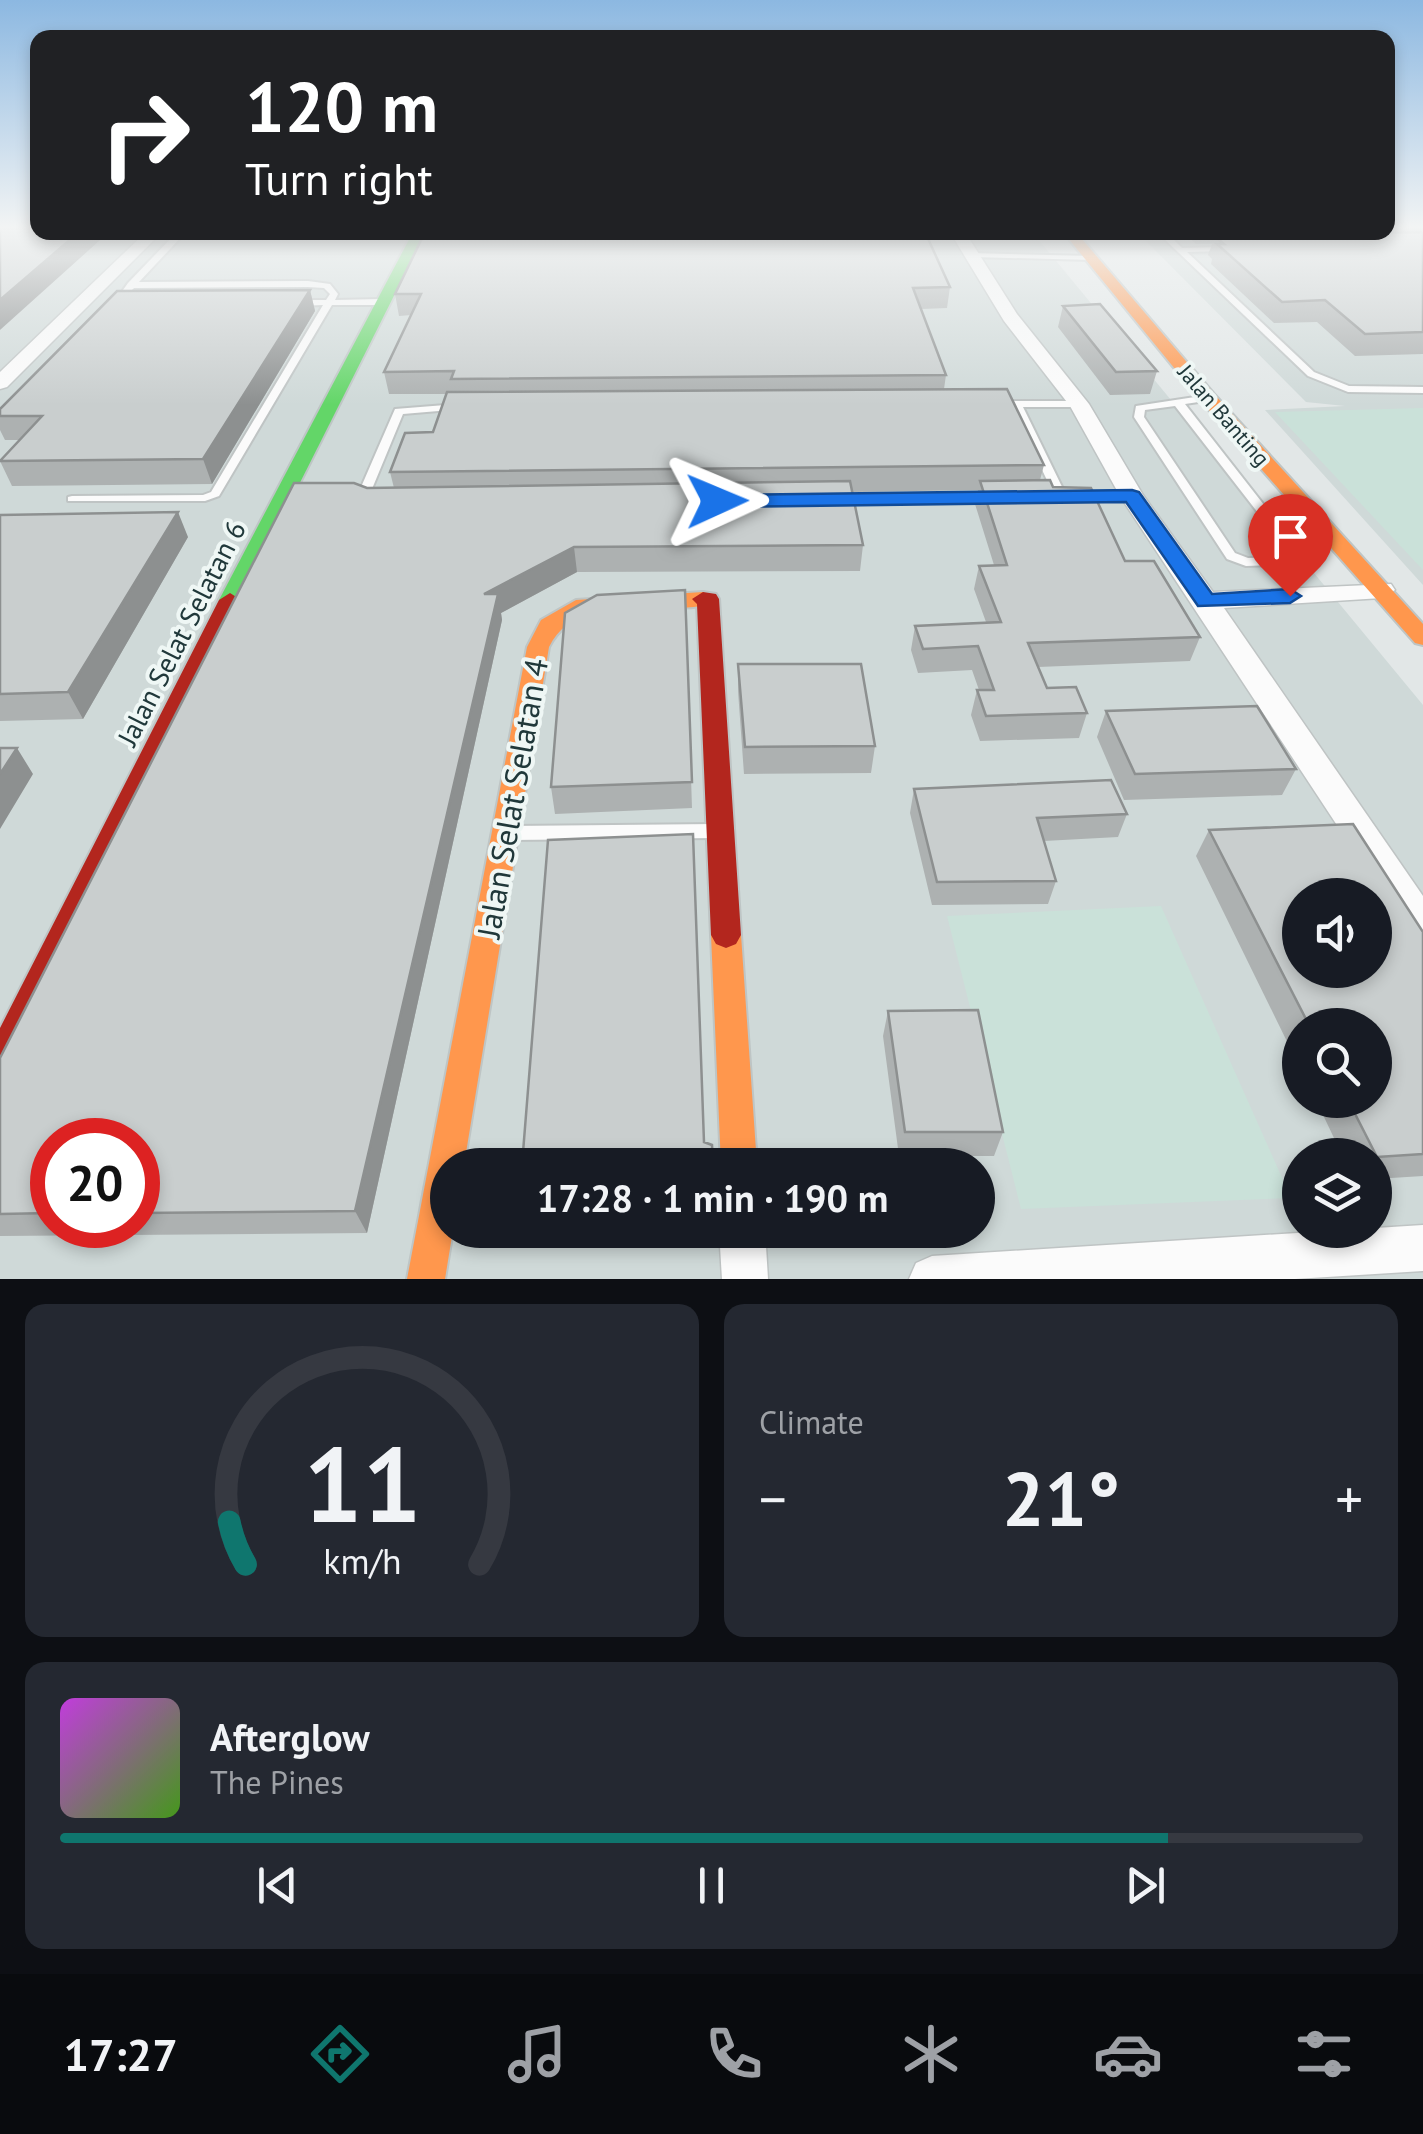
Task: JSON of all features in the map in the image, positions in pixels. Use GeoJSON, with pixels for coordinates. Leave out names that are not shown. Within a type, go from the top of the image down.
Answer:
{"type":"FeatureCollection","features":[{"type":"Feature","properties":{"kind":"street"},"geometry":{"type":"LineString","coordinates":[[0,382],[9,366],[97,286]]}},
{"type":"Feature","properties":{"kind":"street","name":"Jalan Selat Selatan 6"},"geometry":{"type":"LineString","coordinates":[[0,1062],[391,286]]}},
{"type":"Feature","properties":{"kind":"street"},"geometry":{"type":"LineString","coordinates":[[991,286],[1010,317],[1079,404],[1132,496],[1423,925]]}},
{"type":"Feature","properties":{"kind":"street","name":"Jalan Banting"},"geometry":{"type":"LineString","coordinates":[[1114,286],[1208,398],[1423,638]]}},
{"type":"Feature","properties":{"kind":"street"},"geometry":{"type":"LineString","coordinates":[[1206,601],[1382,590]]}},
{"type":"Feature","properties":{"kind":"street","name":"Jalan Selat Selatan 4"},"geometry":{"type":"LineString","coordinates":[[426,1279],[538,647],[549,625],[584,605],[708,599],[738,1148]]}},
{"type":"Feature","properties":{"kind":"street"},"geometry":{"type":"LineString","coordinates":[[743,1248],[745,1279]]}},
{"type":"Feature","properties":{"kind":"street"},"geometry":{"type":"LineString","coordinates":[[932,1279],[1423,1248]]}},
{"type":"Feature","properties":{"kind":"lane"},"geometry":{"type":"LineString","coordinates":[[116,305],[130,286]]}},
{"type":"Feature","properties":{"kind":"lane"},"geometry":{"type":"LineString","coordinates":[[72,499],[214,494],[332,303],[334,294],[325,286]]}},
{"type":"Feature","properties":{"kind":"lane"},"geometry":{"type":"LineString","coordinates":[[1218,286],[1311,374],[1348,389],[1423,390]]}},
{"type":"Feature","properties":{"kind":"lane"},"geometry":{"type":"LineString","coordinates":[[292,303],[382,302]]}},
{"type":"Feature","properties":{"kind":"lane"},"geometry":{"type":"LineString","coordinates":[[1179,404],[1296,554],[1294,560],[1246,562],[1230,556],[1138,417],[1140,408],[1208,398]]}},
{"type":"Feature","properties":{"kind":"lane"},"geometry":{"type":"LineString","coordinates":[[980,404],[1079,404]]}},
{"type":"Feature","properties":{"kind":"lane"},"geometry":{"type":"LineString","coordinates":[[1016,404],[1061,498]]}},
{"type":"Feature","properties":{"kind":"lane"},"geometry":{"type":"LineString","coordinates":[[374,505],[360,500],[361,495],[399,411],[474,407]]}},
{"type":"Feature","properties":{"kind":"lane"},"geometry":{"type":"LineString","coordinates":[[1041,498],[1132,496]]}},
{"type":"Feature","properties":{"kind":"lane"},"geometry":{"type":"LineString","coordinates":[[825,500],[1002,498]]}},
{"type":"Feature","properties":{"kind":"lane"},"geometry":{"type":"LineString","coordinates":[[506,833],[720,831]]}},
{"type":"Feature","properties":{"kind":"shaded area"},"geometry":{"type":"Polygon","coordinates":[[[0,286],[1077,286],[1423,705],[1423,1279],[0,1279],[0,286]]]}},
{"type":"Feature","properties":{"kind":"shaded area"},"geometry":{"type":"Polygon","coordinates":[[[1190,286],[1423,286],[1423,585],[1265,410],[1345,406],[1306,402],[1190,286]]]}},
{"type":"Feature","properties":{"kind":"green space"},"geometry":{"type":"Polygon","coordinates":[[[1423,408],[1423,570],[1275,412],[1423,408]]]}},
{"type":"Feature","properties":{"kind":"green space"},"geometry":{"type":"Polygon","coordinates":[[[1161,906],[1282,1178],[1282,1198],[1021,1209],[947,916],[1161,906]]]}},
{"type":"Feature","properties":{"kind":"building"},"geometry":{"type":"Polygon","coordinates":[[[0,286],[17,286],[0,300],[0,286]]]}},
{"type":"Feature","properties":{"kind":"building"},"geometry":{"type":"Polygon","coordinates":[[[399,286],[949,286],[913,288],[946,375],[451,379],[454,371],[384,372],[421,294],[395,294],[399,286]]]}},
{"type":"Feature","properties":{"kind":"building"},"geometry":{"type":"Polygon","coordinates":[[[1264,286],[1423,286],[1423,332],[1365,334],[1325,300],[1282,302],[1264,286]]]}},
{"type":"Feature","properties":{"kind":"building"},"geometry":{"type":"Polygon","coordinates":[[[310,290],[203,459],[0,461],[42,416],[0,416],[0,409],[117,291],[310,290]]]}},
{"type":"Feature","properties":{"kind":"building"},"geometry":{"type":"Polygon","coordinates":[[[1100,304],[1157,371],[1116,372],[1063,306],[1100,304]]]}},
{"type":"Feature","properties":{"kind":"building"},"geometry":{"type":"Polygon","coordinates":[[[1007,389],[1044,465],[390,472],[405,433],[433,432],[447,392],[1007,389]]]}},
{"type":"Feature","properties":{"kind":"building"},"geometry":{"type":"Polygon","coordinates":[[[1050,480],[1053,487],[1091,488],[1125,561],[1154,561],[1200,637],[1028,643],[1047,688],[1076,687],[1087,713],[986,716],[977,690],[994,690],[978,646],[923,649],[915,626],[1001,622],[979,566],[1007,565],[980,481],[1050,480]]]}},
{"type":"Feature","properties":{"kind":"building"},"geometry":{"type":"Polygon","coordinates":[[[850,481],[863,545],[574,547],[484,594],[498,594],[355,1211],[160,1213],[160,1118],[30,1118],[30,1213],[0,1214],[0,1058],[294,483],[354,483],[367,488],[850,481]]]}},
{"type":"Feature","properties":{"kind":"building"},"geometry":{"type":"Polygon","coordinates":[[[178,512],[68,692],[0,694],[0,515],[178,512]]]}},
{"type":"Feature","properties":{"kind":"building"},"geometry":{"type":"Polygon","coordinates":[[[685,590],[692,782],[551,787],[565,613],[597,595],[685,590]]]}},
{"type":"Feature","properties":{"kind":"building"},"geometry":{"type":"Polygon","coordinates":[[[738,664],[861,664],[875,746],[745,747],[738,664]]]}},
{"type":"Feature","properties":{"kind":"building"},"geometry":{"type":"Polygon","coordinates":[[[1257,706],[1296,769],[1135,774],[1106,711],[1257,706]]]}},
{"type":"Feature","properties":{"kind":"building"},"geometry":{"type":"Polygon","coordinates":[[[0,748],[17,748],[0,774],[0,748]]]}},
{"type":"Feature","properties":{"kind":"building"},"geometry":{"type":"Polygon","coordinates":[[[1111,780],[1127,814],[1037,818],[1056,881],[937,882],[914,789],[1111,780]]]}},
{"type":"Feature","properties":{"kind":"building"},"geometry":{"type":"Polygon","coordinates":[[[1353,824],[1388,878],[1282,878],[1282,972],[1209,830],[1353,824]]]}},
{"type":"Feature","properties":{"kind":"building"},"geometry":{"type":"Polygon","coordinates":[[[693,834],[704,1142],[712,1148],[523,1148],[548,840],[693,834]]]}},
{"type":"Feature","properties":{"kind":"building"},"geometry":{"type":"Polygon","coordinates":[[[1392,884],[1423,932],[1423,1154],[1392,1156],[1392,1138],[1367,1138],[1357,1118],[1392,1118],[1392,1008],[1300,1008],[1290,988],[1392,988],[1392,884]]]}},
{"type":"Feature","properties":{"kind":"building"},"geometry":{"type":"Polygon","coordinates":[[[978,1010],[1003,1132],[905,1132],[888,1011],[978,1010]]]}},
{"type":"Feature","properties":{"kind":"traffic: fast"},"geometry":{"type":"LineString","coordinates":[[230,600],[392,286]]}},
{"type":"Feature","properties":{"kind":"traffic: slow"},"geometry":{"type":"LineString","coordinates":[[1114,286],[1208,398],[1423,638]]}},
{"type":"Feature","properties":{"kind":"traffic: slow"},"geometry":{"type":"LineString","coordinates":[[426,1279],[538,647],[549,625],[584,605],[703,599]]}},
{"type":"Feature","properties":{"kind":"traffic: slow"},"geometry":{"type":"LineString","coordinates":[[726,935],[738,1148]]}},
{"type":"Feature","properties":{"kind":"traffic: jam"},"geometry":{"type":"LineString","coordinates":[[703,599],[708,599],[726,935]]}},
{"type":"Feature","properties":{"kind":"traffic: jam"},"geometry":{"type":"LineString","coordinates":[[0,1062],[230,600]]}},
{"type":"Feature","properties":{"kind":"route"},"geometry":{"type":"LineString","coordinates":[[717,501],[1132,496],[1206,601],[1290,596]]}}]}
